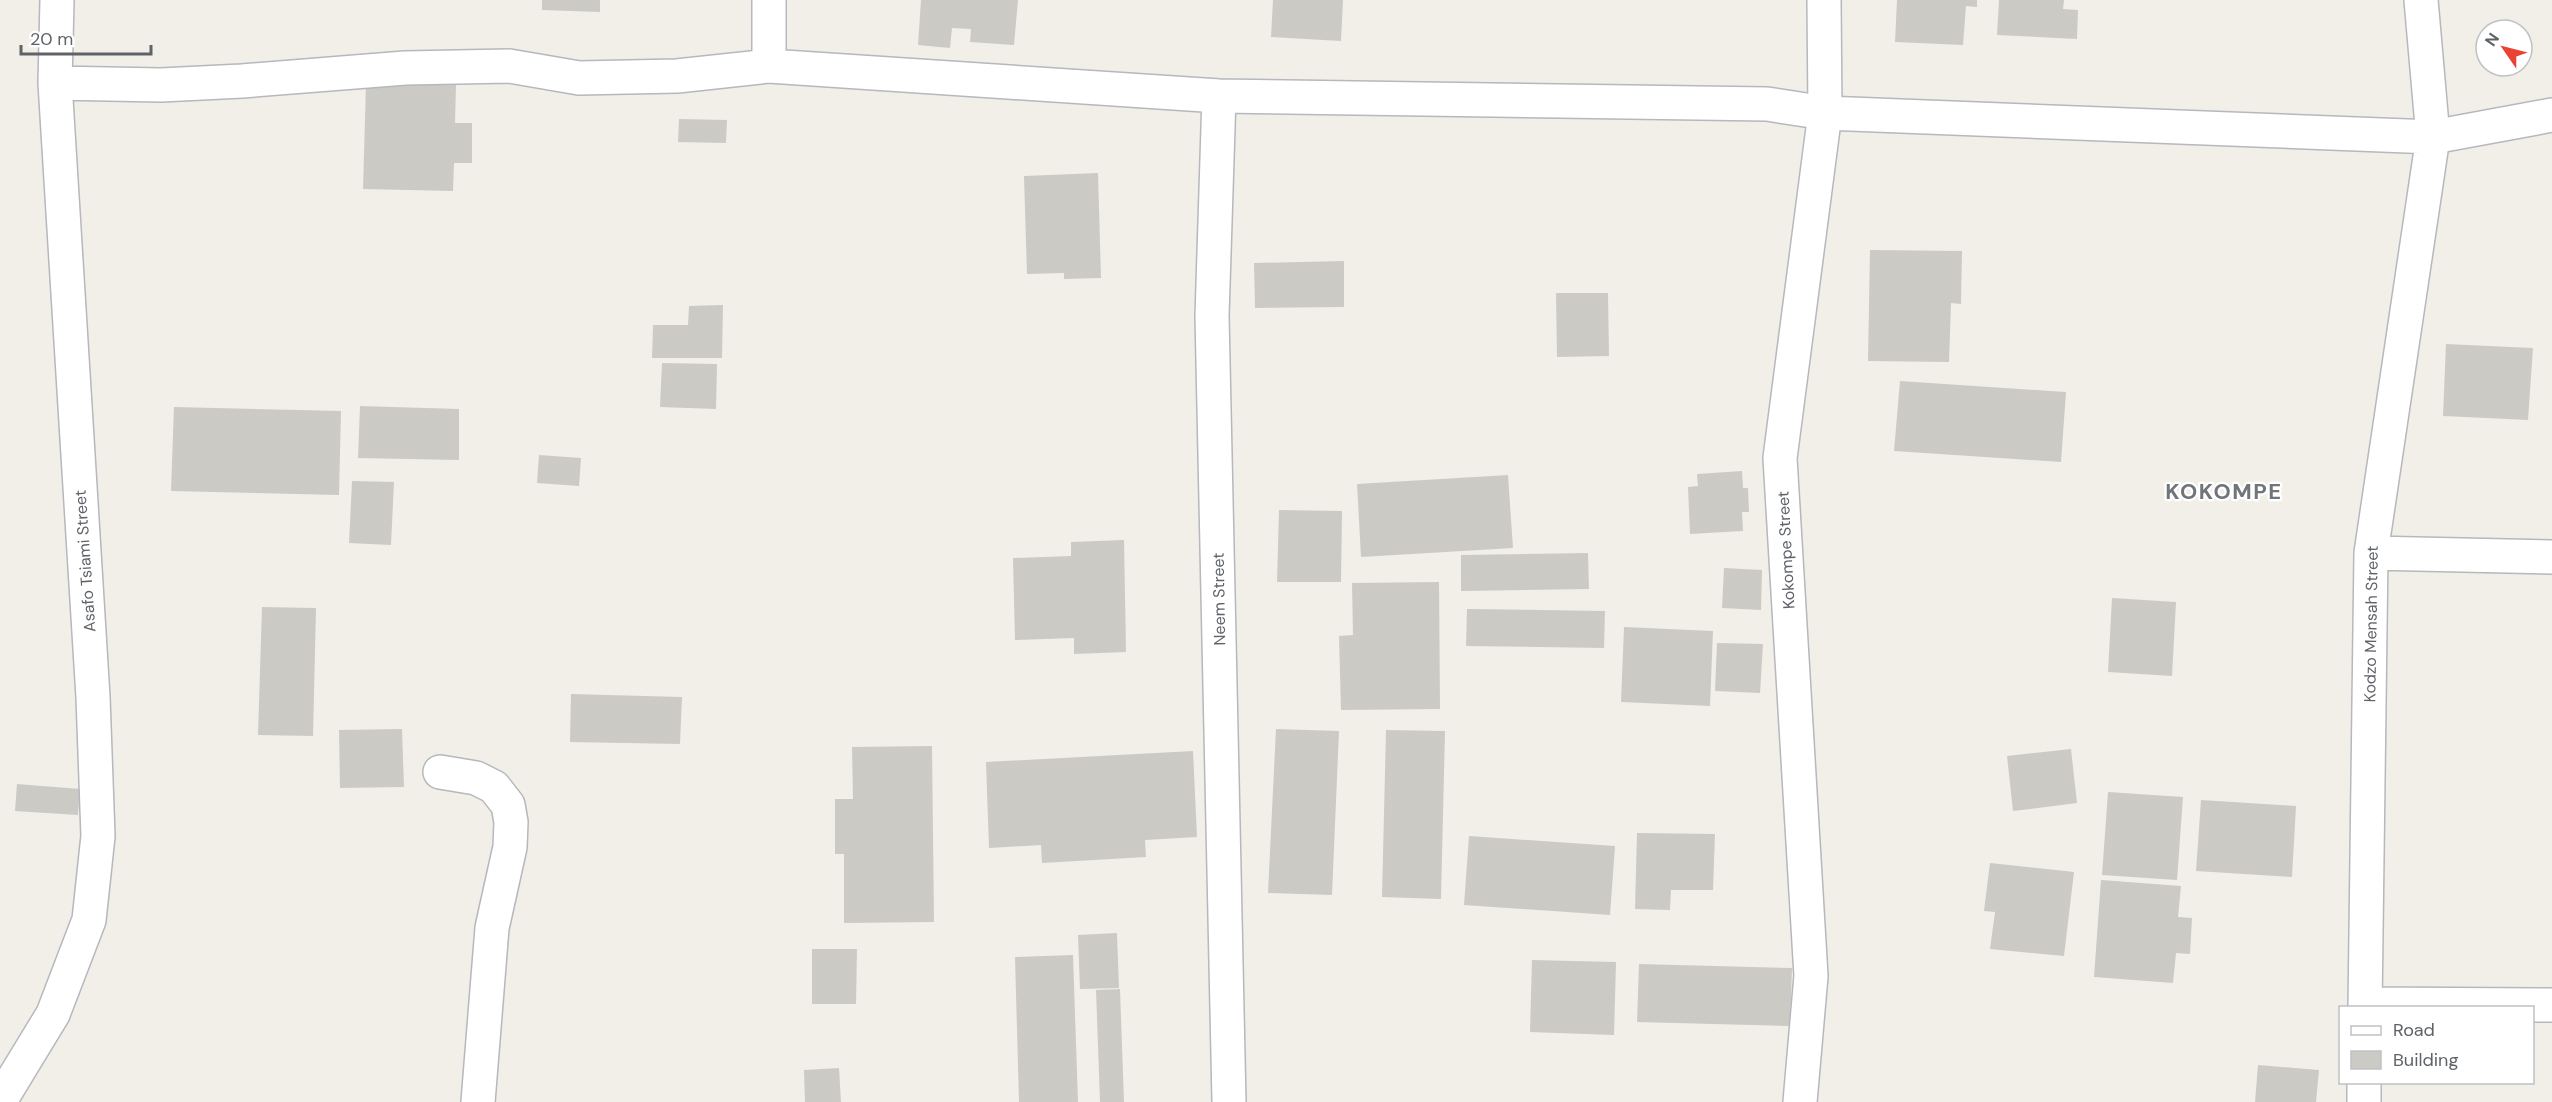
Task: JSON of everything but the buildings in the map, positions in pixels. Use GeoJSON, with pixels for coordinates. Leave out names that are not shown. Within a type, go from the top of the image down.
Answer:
{"type":"FeatureCollection","features":[{"type":"Feature","properties":{"kind":"street","name":"Asafo Tsiami Street"},"geometry":{"type":"LineString","coordinates":[[0,1101],[53,1014],[89,920],[98,837],[93,697],[55,83],[57,0]]}},
{"type":"Feature","properties":{"kind":"street"},"geometry":{"type":"LineString","coordinates":[[769,0],[769,66]]}},
{"type":"Feature","properties":{"kind":"street","name":"Kokompe Street"},"geometry":{"type":"LineString","coordinates":[[1800,1102],[1811,976],[1780,458],[1825,113],[1824,0]]}},
{"type":"Feature","properties":{"kind":"street","name":"Kodzo Mensah Street"},"geometry":{"type":"LineString","coordinates":[[2365,1006],[2371,553],[2433,137],[2421,0]]}},
{"type":"Feature","properties":{"kind":"street"},"geometry":{"type":"LineString","coordinates":[[55,83],[160,84],[242,81],[405,68],[509,66],[579,78],[677,76],[769,66],[1219,96],[1767,104],[1825,113],[2433,137],[2552,115]]}},
{"type":"Feature","properties":{"kind":"street","name":"Neem Street"},"geometry":{"type":"LineString","coordinates":[[1219,96],[1212,316],[1229,1102]]}},
{"type":"Feature","properties":{"kind":"street"},"geometry":{"type":"LineString","coordinates":[[2371,553],[2552,556]]}},
{"type":"Feature","properties":{"kind":"street"},"geometry":{"type":"LineString","coordinates":[[440,772],[476,778],[494,787],[508,805],[511,822],[510,847],[492,928],[478,1102]]}},
{"type":"Feature","properties":{"kind":"street"},"geometry":{"type":"LineString","coordinates":[[2365,1006],[2552,1005]]}},
{"type":"Feature","properties":{"kind":"street"},"geometry":{"type":"LineString","coordinates":[[2364,1084],[2364,1102]]}},
{"type":"Feature","properties":{"kind":"district","name":"KOKOMPE"},"geometry":{"type":"Point","coordinates":[2224,491]}}]}
